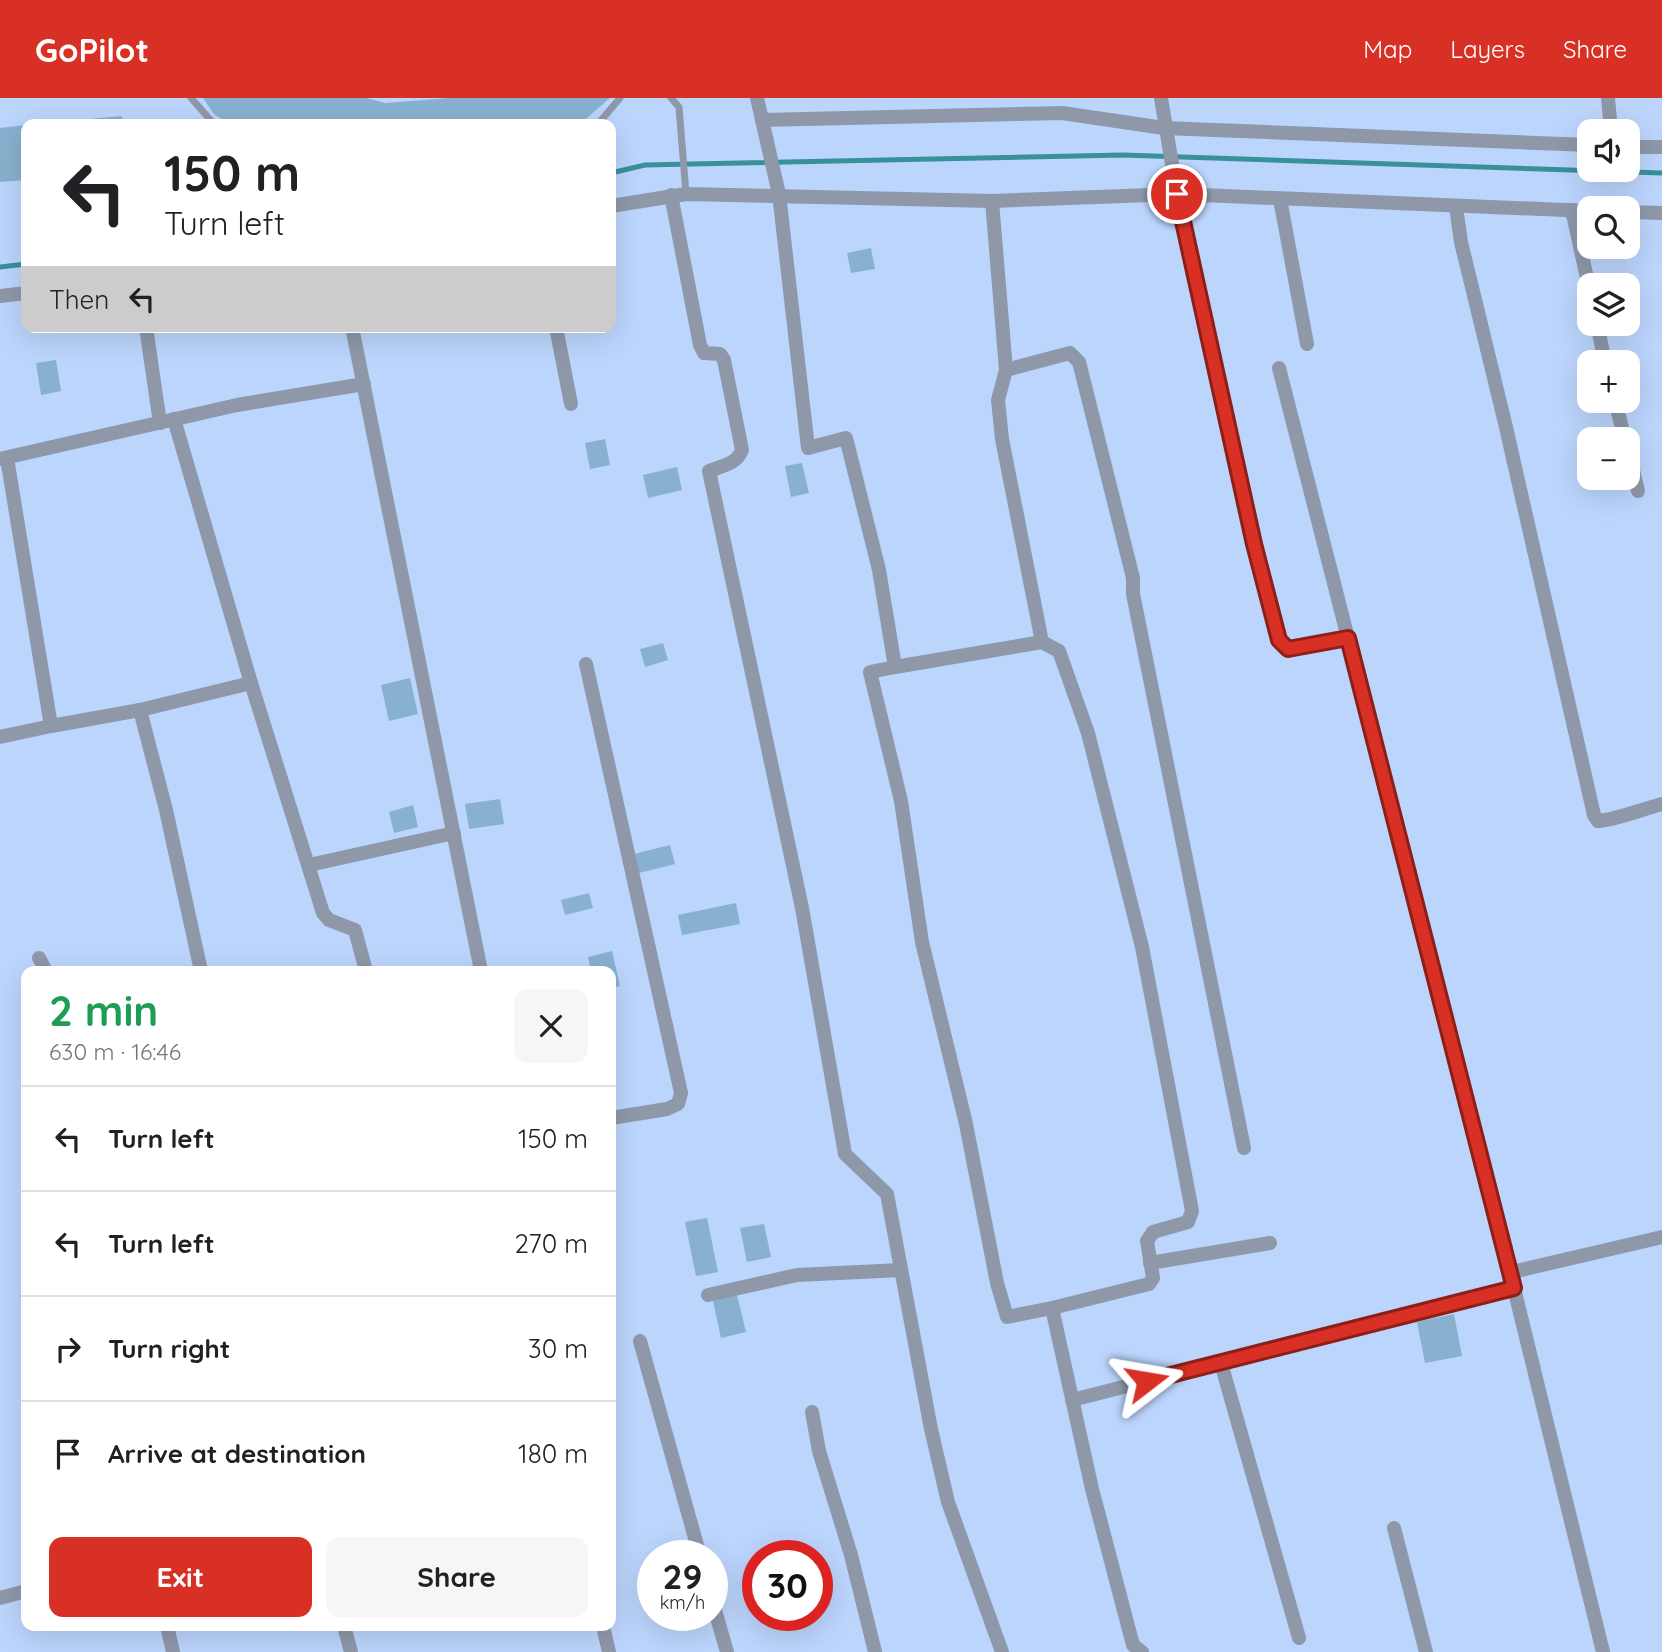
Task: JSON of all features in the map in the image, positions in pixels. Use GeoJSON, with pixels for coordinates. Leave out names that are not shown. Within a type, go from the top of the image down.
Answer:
{"type":"FeatureCollection","features":[{"type":"Feature","properties":{"kind":"street"},"geometry":{"type":"LineString","coordinates":[[757,98],[779,194],[808,448],[846,438],[879,570],[895,667]]}},
{"type":"Feature","properties":{"kind":"street"},"geometry":{"type":"LineString","coordinates":[[1161,98],[1177,194],[1254,544],[1279,640],[1288,649],[1348,638]]}},
{"type":"Feature","properties":{"kind":"street"},"geometry":{"type":"LineString","coordinates":[[1608,98],[1610,119]]}},
{"type":"Feature","properties":{"kind":"street"},"geometry":{"type":"LineString","coordinates":[[762,120],[1062,113],[1164,128],[1577,145]]}},
{"type":"Feature","properties":{"kind":"street"},"geometry":{"type":"LineString","coordinates":[[1640,147],[1662,147]]}},
{"type":"Feature","properties":{"kind":"street"},"geometry":{"type":"LineString","coordinates":[[616,205],[679,195],[779,194],[992,201],[1177,194],[1577,210]]}},
{"type":"Feature","properties":{"kind":"street"},"geometry":{"type":"LineString","coordinates":[[679,195],[700,345],[704,353],[720,354],[724,360],[742,450],[739,458],[709,471],[802,908],[845,1154],[887,1194],[930,1429],[948,1502],[1002,1652]]}},
{"type":"Feature","properties":{"kind":"street"},"geometry":{"type":"LineString","coordinates":[[1280,199],[1307,344]]}},
{"type":"Feature","properties":{"kind":"street"},"geometry":{"type":"LineString","coordinates":[[992,201],[1006,370],[998,400],[1002,439],[1042,642]]}},
{"type":"Feature","properties":{"kind":"street"},"geometry":{"type":"LineString","coordinates":[[1456,207],[1461,242],[1594,815],[1598,821],[1608,820],[1626,812],[1662,804]]}},
{"type":"Feature","properties":{"kind":"street"},"geometry":{"type":"LineString","coordinates":[[1573,210],[1586,273]]}},
{"type":"Feature","properties":{"kind":"street"},"geometry":{"type":"LineString","coordinates":[[1640,212],[1662,213]]}},
{"type":"Feature","properties":{"kind":"street"},"geometry":{"type":"LineString","coordinates":[[0,296],[21,294]]}},
{"type":"Feature","properties":{"kind":"street"},"geometry":{"type":"LineString","coordinates":[[147,333],[167,421],[323,912],[329,920],[355,930],[365,966]]}},
{"type":"Feature","properties":{"kind":"street"},"geometry":{"type":"LineString","coordinates":[[353,333],[480,966]]}},
{"type":"Feature","properties":{"kind":"street"},"geometry":{"type":"LineString","coordinates":[[557,333],[571,404]]}},
{"type":"Feature","properties":{"kind":"street"},"geometry":{"type":"LineString","coordinates":[[1006,370],[1070,353],[1079,362],[1133,578],[1133,594],[1244,1148]]}},
{"type":"Feature","properties":{"kind":"street"},"geometry":{"type":"LineString","coordinates":[[1279,368],[1512,1272],[1603,1652]]}},
{"type":"Feature","properties":{"kind":"street"},"geometry":{"type":"LineString","coordinates":[[51,726],[4,459],[237,405],[364,384]]}},
{"type":"Feature","properties":{"kind":"street"},"geometry":{"type":"LineString","coordinates":[[1042,642],[1059,652],[1088,733],[1142,947],[1192,1210],[1188,1222],[1153,1232],[1149,1237],[1153,1279],[1149,1284],[1007,1317],[997,1283],[967,1124],[922,942],[901,801],[870,673],[1042,642]]}},
{"type":"Feature","properties":{"kind":"street"},"geometry":{"type":"LineString","coordinates":[[586,664],[681,1093],[678,1104],[667,1109],[616,1117]]}},
{"type":"Feature","properties":{"kind":"street"},"geometry":{"type":"LineString","coordinates":[[0,737],[140,710],[251,683]]}},
{"type":"Feature","properties":{"kind":"street"},"geometry":{"type":"LineString","coordinates":[[140,710],[166,810],[200,966]]}},
{"type":"Feature","properties":{"kind":"street"},"geometry":{"type":"LineString","coordinates":[[309,865],[454,833]]}},
{"type":"Feature","properties":{"kind":"street"},"geometry":{"type":"LineString","coordinates":[[39,958],[43,966]]}},
{"type":"Feature","properties":{"kind":"street"},"geometry":{"type":"LineString","coordinates":[[1512,1272],[1662,1237]]}},
{"type":"Feature","properties":{"kind":"street"},"geometry":{"type":"LineString","coordinates":[[1150,1263],[1270,1243]]}},
{"type":"Feature","properties":{"kind":"street"},"geometry":{"type":"LineString","coordinates":[[708,1295],[797,1275],[901,1270]]}},
{"type":"Feature","properties":{"kind":"street"},"geometry":{"type":"LineString","coordinates":[[1072,1400],[1514,1288]]}},
{"type":"Feature","properties":{"kind":"street"},"geometry":{"type":"LineString","coordinates":[[1052,1308],[1133,1645],[1142,1652]]}},
{"type":"Feature","properties":{"kind":"street"},"geometry":{"type":"LineString","coordinates":[[640,1341],[696,1540]]}},
{"type":"Feature","properties":{"kind":"street"},"geometry":{"type":"LineString","coordinates":[[1221,1363],[1298,1638]]}},
{"type":"Feature","properties":{"kind":"street"},"geometry":{"type":"LineString","coordinates":[[812,1412],[819,1451],[851,1555],[875,1652]]}},
{"type":"Feature","properties":{"kind":"street"},"geometry":{"type":"LineString","coordinates":[[1394,1528],[1426,1652]]}},
{"type":"Feature","properties":{"kind":"street"},"geometry":{"type":"LineString","coordinates":[[0,1598],[21,1592]]}},
{"type":"Feature","properties":{"kind":"street"},"geometry":{"type":"LineString","coordinates":[[168,1631],[173,1652]]}},
{"type":"Feature","properties":{"kind":"street"},"geometry":{"type":"LineString","coordinates":[[345,1631],[351,1652]]}},
{"type":"Feature","properties":{"kind":"street"},"geometry":{"type":"LineString","coordinates":[[604,1631],[609,1652]]}},
{"type":"Feature","properties":{"kind":"street"},"geometry":{"type":"LineString","coordinates":[[721,1631],[727,1652]]}},
{"type":"Feature","properties":{"kind":"lane"},"geometry":{"type":"LineString","coordinates":[[191,98],[210,119]]}},
{"type":"Feature","properties":{"kind":"lane"},"geometry":{"type":"LineString","coordinates":[[602,119],[620,98]]}},
{"type":"Feature","properties":{"kind":"lane"},"geometry":{"type":"LineString","coordinates":[[671,98],[679,107],[684,173],[679,195]]}},
{"type":"Feature","properties":{"kind":"building"},"geometry":{"type":"Polygon","coordinates":[[[203,98],[367,98],[385,103],[449,98],[610,98],[586,119],[222,119],[214,114],[203,98]]]}},
{"type":"Feature","properties":{"kind":"building"},"geometry":{"type":"Polygon","coordinates":[[[122,116],[122,119],[90,119],[122,116]]]}},
{"type":"Feature","properties":{"kind":"building"},"geometry":{"type":"Polygon","coordinates":[[[21,126],[21,180],[0,182],[0,128],[21,126]]]}},
{"type":"Feature","properties":{"kind":"building"},"geometry":{"type":"Polygon","coordinates":[[[871,248],[875,269],[851,273],[847,253],[871,248]]]}},
{"type":"Feature","properties":{"kind":"building"},"geometry":{"type":"Polygon","coordinates":[[[56,360],[61,391],[41,395],[36,363],[56,360]]]}},
{"type":"Feature","properties":{"kind":"building"},"geometry":{"type":"Polygon","coordinates":[[[605,439],[610,465],[590,469],[585,443],[605,439]]]}},
{"type":"Feature","properties":{"kind":"building"},"geometry":{"type":"Polygon","coordinates":[[[802,463],[809,493],[791,497],[785,466],[802,463]]]}},
{"type":"Feature","properties":{"kind":"building"},"geometry":{"type":"Polygon","coordinates":[[[677,467],[682,490],[648,498],[643,475],[677,467]]]}},
{"type":"Feature","properties":{"kind":"building"},"geometry":{"type":"Polygon","coordinates":[[[663,643],[668,660],[645,667],[640,649],[663,643]]]}},
{"type":"Feature","properties":{"kind":"building"},"geometry":{"type":"Polygon","coordinates":[[[410,678],[418,714],[389,721],[381,685],[410,678]]]}},
{"type":"Feature","properties":{"kind":"building"},"geometry":{"type":"Polygon","coordinates":[[[500,799],[504,824],[469,829],[465,804],[500,799]]]}},
{"type":"Feature","properties":{"kind":"building"},"geometry":{"type":"Polygon","coordinates":[[[413,805],[418,827],[394,833],[389,812],[413,805]]]}},
{"type":"Feature","properties":{"kind":"building"},"geometry":{"type":"Polygon","coordinates":[[[670,845],[675,864],[639,873],[634,854],[670,845]]]}},
{"type":"Feature","properties":{"kind":"building"},"geometry":{"type":"Polygon","coordinates":[[[589,893],[593,908],[565,915],[561,900],[589,893]]]}},
{"type":"Feature","properties":{"kind":"building"},"geometry":{"type":"Polygon","coordinates":[[[736,903],[740,924],[682,935],[678,915],[736,903]]]}},
{"type":"Feature","properties":{"kind":"building"},"geometry":{"type":"Polygon","coordinates":[[[612,951],[615,966],[590,966],[588,957],[612,951]]]}},
{"type":"Feature","properties":{"kind":"building"},"geometry":{"type":"Polygon","coordinates":[[[616,968],[620,986],[616,987],[616,968]]]}},
{"type":"Feature","properties":{"kind":"building"},"geometry":{"type":"Polygon","coordinates":[[[707,1218],[718,1272],[696,1276],[685,1222],[707,1218]]]}},
{"type":"Feature","properties":{"kind":"building"},"geometry":{"type":"Polygon","coordinates":[[[764,1224],[771,1257],[747,1262],[740,1228],[764,1224]]]}},
{"type":"Feature","properties":{"kind":"building"},"geometry":{"type":"Polygon","coordinates":[[[737,1295],[746,1332],[721,1338],[713,1301],[737,1295]]]}},
{"type":"Feature","properties":{"kind":"building"},"geometry":{"type":"Polygon","coordinates":[[[1454,1314],[1462,1356],[1425,1363],[1417,1322],[1454,1314]]]}},
{"type":"Feature","properties":{"kind":"waterway"},"geometry":{"type":"LineString","coordinates":[[616,172],[645,165],[1123,155],[1662,173]]}},
{"type":"Feature","properties":{"kind":"waterway"},"geometry":{"type":"LineString","coordinates":[[0,267],[21,265]]}},
{"type":"Feature","properties":{"kind":"route"},"geometry":{"type":"LineString","coordinates":[[1147,1381],[1514,1288],[1348,638],[1288,649],[1279,640],[1254,544],[1177,194]]}}]}
